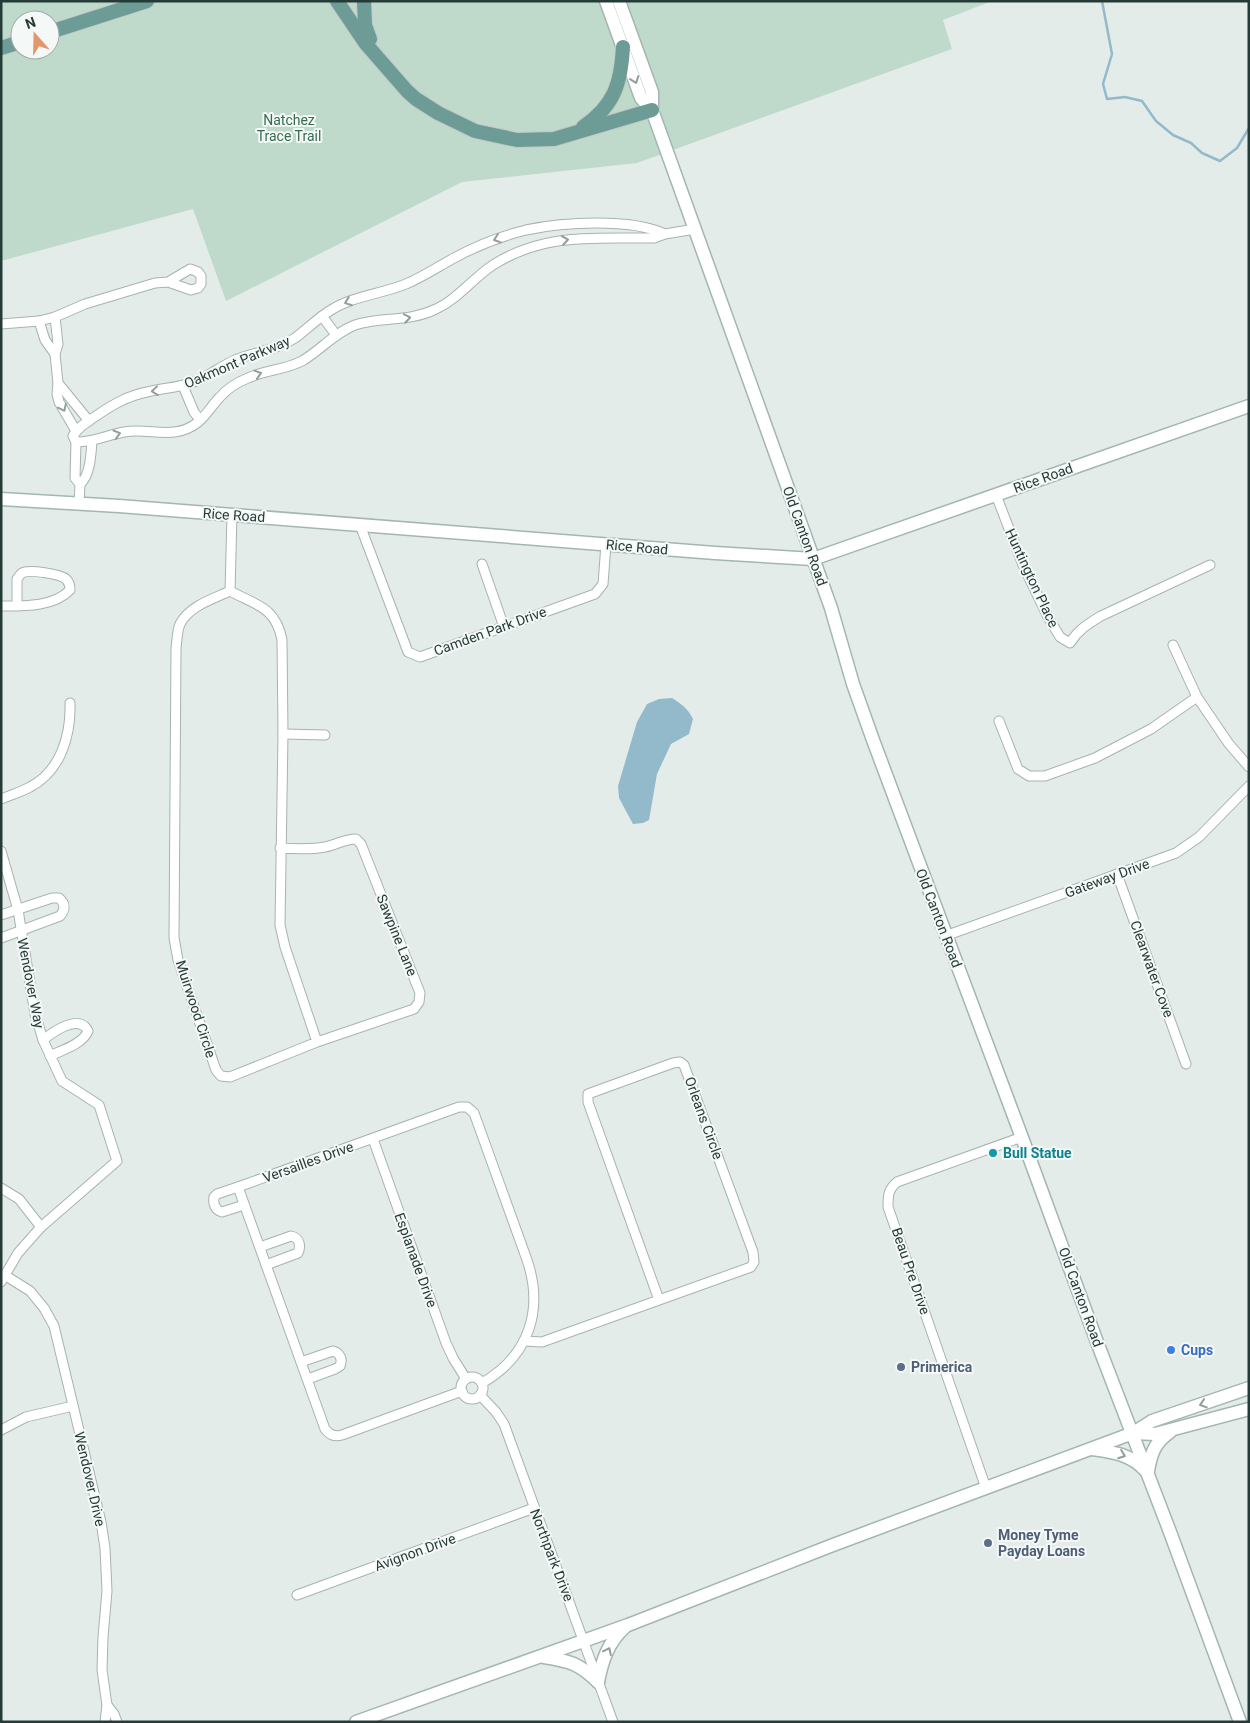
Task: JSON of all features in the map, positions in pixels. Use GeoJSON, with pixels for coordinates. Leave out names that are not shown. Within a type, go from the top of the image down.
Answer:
{"type":"FeatureCollection","features":[{"type":"Feature","properties":{"kind":"main road"},"geometry":{"type":"LineString","coordinates":[[60,29],[147,1]]}},
{"type":"Feature","properties":{"kind":"main road"},"geometry":{"type":"LineString","coordinates":[[337,1],[366,44],[397,82],[416,99],[438,113],[484,134],[517,140],[543,140],[564,137],[652,110]]}},
{"type":"Feature","properties":{"kind":"main road"},"geometry":{"type":"LineString","coordinates":[[364,1],[365,25],[374,52]]}},
{"type":"Feature","properties":{"kind":"main road","name":"Old Canton Road"},"geometry":{"type":"LineString","coordinates":[[606,1],[641,98],[652,110]]}},
{"type":"Feature","properties":{"kind":"main road","name":"Old Canton Road"},"geometry":{"type":"LineString","coordinates":[[619,1],[652,92],[652,110],[831,608],[853,684],[873,740],[1240,1722]]}},
{"type":"Feature","properties":{"kind":"main road"},"geometry":{"type":"LineString","coordinates":[[564,137],[591,121],[609,102],[619,80],[623,47]]}},
{"type":"Feature","properties":{"kind":"main road","name":"Rice Road"},"geometry":{"type":"LineString","coordinates":[[1,499],[232,515],[715,554],[813,559],[1249,406]]}},
{"type":"Feature","properties":{"kind":"main road"},"geometry":{"type":"LineString","coordinates":[[356,1722],[628,1625],[833,1545],[1133,1433],[1152,1421],[1249,1388]]}},
{"type":"Feature","properties":{"kind":"main road"},"geometry":{"type":"LineString","coordinates":[[1133,1433],[1155,1434],[1249,1409]]}},
{"type":"Feature","properties":{"kind":"main road"},"geometry":{"type":"LineString","coordinates":[[1148,1474],[1150,1460],[1156,1445],[1175,1428]]}},
{"type":"Feature","properties":{"kind":"main road"},"geometry":{"type":"LineString","coordinates":[[1089,1449],[1120,1453],[1141,1466],[1148,1474]]}},
{"type":"Feature","properties":{"kind":"main road"},"geometry":{"type":"LineString","coordinates":[[598,1682],[605,1654],[616,1636],[628,1625]]}},
{"type":"Feature","properties":{"kind":"main road"},"geometry":{"type":"LineString","coordinates":[[541,1657],[568,1661],[588,1672],[598,1682]]}},
{"type":"Feature","properties":{"kind":"street","name":"Oakmont Parkway"},"geometry":{"type":"LineString","coordinates":[[76,432],[89,421],[127,397],[148,391],[168,390],[205,378],[235,360],[285,343],[331,310],[352,300],[412,281],[454,258],[489,242],[529,230],[588,224],[647,228],[665,234]]}},
{"type":"Feature","properties":{"kind":"street"},"geometry":{"type":"LineString","coordinates":[[588,224],[588,238]]}},
{"type":"Feature","properties":{"kind":"street","name":"Oakmont Parkway"},"geometry":{"type":"LineString","coordinates":[[76,442],[92,442],[123,432],[137,431],[160,434],[187,428],[200,420],[220,397],[237,383],[258,374],[300,362],[349,327],[362,323],[402,319],[437,308],[459,294],[480,274],[517,252],[550,242],[588,238],[654,238],[665,234],[695,229]]}},
{"type":"Feature","properties":{"kind":"street"},"geometry":{"type":"LineString","coordinates":[[529,230],[533,247]]}},
{"type":"Feature","properties":{"kind":"street"},"geometry":{"type":"LineString","coordinates":[[1,324],[39,321],[55,317],[85,304],[142,286],[168,282]]}},
{"type":"Feature","properties":{"kind":"street"},"geometry":{"type":"LineString","coordinates":[[322,316],[336,335]]}},
{"type":"Feature","properties":{"kind":"street"},"geometry":{"type":"LineString","coordinates":[[55,317],[58,344],[55,354],[59,402],[76,432],[73,436],[76,442],[75,478],[80,484],[79,504]]}},
{"type":"Feature","properties":{"kind":"street"},"geometry":{"type":"LineString","coordinates":[[39,321],[42,332],[55,354]]}},
{"type":"Feature","properties":{"kind":"street"},"geometry":{"type":"LineString","coordinates":[[58,383],[89,421]]}},
{"type":"Feature","properties":{"kind":"street"},"geometry":{"type":"LineString","coordinates":[[183,386],[194,412],[200,420]]}},
{"type":"Feature","properties":{"kind":"street"},"geometry":{"type":"LineString","coordinates":[[80,484],[85,480],[92,442]]}},
{"type":"Feature","properties":{"kind":"street","name":"Huntington Place"},"geometry":{"type":"LineString","coordinates":[[996,495],[1023,565],[1048,617],[1060,637],[1070,643],[1084,626],[1101,616],[1210,565]]}},
{"type":"Feature","properties":{"kind":"street"},"geometry":{"type":"LineString","coordinates":[[232,515],[230,591],[265,609],[274,617],[282,640],[283,734],[280,925],[285,947],[317,1042]]}},
{"type":"Feature","properties":{"kind":"street","name":"Camden Park Drive"},"geometry":{"type":"LineString","coordinates":[[360,525],[408,652],[420,657],[595,594],[603,584],[606,544]]}},
{"type":"Feature","properties":{"kind":"street"},"geometry":{"type":"LineString","coordinates":[[482,564],[504,626]]}},
{"type":"Feature","properties":{"kind":"street"},"geometry":{"type":"LineString","coordinates":[[1,606],[17,606],[49,602],[65,596],[70,590],[70,584],[61,576],[31,571],[22,573],[17,579],[17,606]]}},
{"type":"Feature","properties":{"kind":"street","name":"Muirwood Circle"},"geometry":{"type":"LineString","coordinates":[[230,591],[198,607],[188,614],[179,625],[176,648],[174,928],[178,960],[216,1070],[221,1076],[230,1077],[317,1042]]}},
{"type":"Feature","properties":{"kind":"street"},"geometry":{"type":"LineString","coordinates":[[1173,645],[1197,697],[1229,744],[1249,767]]}},
{"type":"Feature","properties":{"kind":"street"},"geometry":{"type":"LineString","coordinates":[[1000,720],[1018,769],[1029,776],[1045,776],[1095,758],[1151,729],[1197,697]]}},
{"type":"Feature","properties":{"kind":"street"},"geometry":{"type":"LineString","coordinates":[[1,799],[32,786],[50,771],[63,750],[70,721],[70,703]]}},
{"type":"Feature","properties":{"kind":"street"},"geometry":{"type":"LineString","coordinates":[[283,734],[325,735]]}},
{"type":"Feature","properties":{"kind":"street","name":"Gateway Drive"},"geometry":{"type":"LineString","coordinates":[[945,936],[1176,854],[1199,837],[1249,786]]}},
{"type":"Feature","properties":{"kind":"street","name":"Sawpine Lane"},"geometry":{"type":"LineString","coordinates":[[280,848],[308,849],[326,847],[346,839],[356,839],[361,844],[420,993],[419,1002],[414,1008],[317,1042]]}},
{"type":"Feature","properties":{"kind":"street","name":"Wendover Way"},"geometry":{"type":"LineString","coordinates":[[1,851],[18,910],[35,1014],[43,1040],[62,1081],[99,1105],[117,1161],[41,1227],[18,1253],[3,1279]]}},
{"type":"Feature","properties":{"kind":"street","name":"Clearwater Cove"},"geometry":{"type":"LineString","coordinates":[[1117,874],[1186,1064]]}},
{"type":"Feature","properties":{"kind":"street"},"geometry":{"type":"LineString","coordinates":[[1,915],[52,898],[59,898],[64,906],[64,911],[60,916],[22,932],[1,938]]}},
{"type":"Feature","properties":{"kind":"street"},"geometry":{"type":"LineString","coordinates":[[43,1040],[64,1026],[74,1023],[81,1024],[88,1031],[80,1041],[50,1056]]}},
{"type":"Feature","properties":{"kind":"street","name":"Orleans Circle"},"geometry":{"type":"LineString","coordinates":[[525,1341],[542,1342],[751,1268],[754,1262],[753,1252],[684,1065],[680,1062],[588,1094],[588,1102],[659,1300]]}},
{"type":"Feature","properties":{"kind":"street","name":"Versailles Drive"},"geometry":{"type":"LineString","coordinates":[[244,1205],[222,1212],[218,1211],[214,1205],[214,1197],[217,1194],[459,1106],[467,1107],[474,1113],[528,1260],[534,1283],[534,1316],[525,1341],[504,1367],[482,1383]]}},
{"type":"Feature","properties":{"kind":"street","name":"Beau Pre Drive"},"geometry":{"type":"LineString","coordinates":[[986,1488],[888,1207],[888,1196],[889,1188],[897,1182],[1022,1137]]}},
{"type":"Feature","properties":{"kind":"street","name":"Esplanade Drive"},"geometry":{"type":"LineString","coordinates":[[372,1139],[446,1343],[466,1379]]}},
{"type":"Feature","properties":{"kind":"street"},"geometry":{"type":"LineString","coordinates":[[238,1187],[328,1433],[336,1437],[462,1391]]}},
{"type":"Feature","properties":{"kind":"street"},"geometry":{"type":"LineString","coordinates":[[1,1188],[19,1199],[41,1227]]}},
{"type":"Feature","properties":{"kind":"street"},"geometry":{"type":"LineString","coordinates":[[260,1247],[291,1236],[299,1241],[300,1249],[294,1255],[266,1265]]}},
{"type":"Feature","properties":{"kind":"street","name":"Wendover Drive"},"geometry":{"type":"LineString","coordinates":[[3,1279],[30,1291],[44,1308],[54,1326],[101,1522],[105,1548],[107,1592],[102,1670],[107,1705],[105,1722]]}},
{"type":"Feature","properties":{"kind":"street"},"geometry":{"type":"LineString","coordinates":[[301,1362],[333,1351],[339,1354],[341,1358],[340,1366],[308,1379]]}},
{"type":"Feature","properties":{"kind":"street"},"geometry":{"type":"LineString","coordinates":[[475,1378],[482,1383],[483,1389],[480,1395],[475,1398],[469,1398],[462,1391],[466,1379],[475,1378]]}},
{"type":"Feature","properties":{"kind":"street","name":"Northpark Drive"},"geometry":{"type":"LineString","coordinates":[[480,1395],[504,1424],[613,1722]]}},
{"type":"Feature","properties":{"kind":"street"},"geometry":{"type":"LineString","coordinates":[[1,1430],[26,1417],[73,1406]]}},
{"type":"Feature","properties":{"kind":"street","name":"Avignon Drive"},"geometry":{"type":"LineString","coordinates":[[296,1595],[534,1508]]}},
{"type":"Feature","properties":{"kind":"street","name":"Wendover Drive"},"geometry":{"type":"LineString","coordinates":[[107,1705],[114,1714],[116,1722]]}},
{"type":"Feature","properties":{"kind":"green space","name":"Natchez Trace Trail"},"geometry":{"type":"Polygon","coordinates":[[[1,1],[992,1],[943,20],[952,49],[637,163],[462,182],[226,301],[193,209],[1,261],[1,1]]]}},
{"type":"Feature","properties":{"kind":"water"},"geometry":{"type":"Polygon","coordinates":[[[672,698],[689,712],[693,719],[689,734],[671,744],[657,774],[649,820],[633,824],[619,798],[618,786],[637,722],[647,704],[659,699],[672,698]]]}},
{"type":"Feature","properties":{"kind":"waterway"},"geometry":{"type":"LineString","coordinates":[[1102,1],[1112,54],[1103,84],[1107,99],[1125,97],[1142,101],[1156,121],[1173,135],[1191,143],[1202,153],[1220,161],[1237,148],[1249,128]]}},
{"type":"Feature","properties":{"kind":"place","name":"Bull Statue"},"geometry":{"type":"Point","coordinates":[993,1153]}},
{"type":"Feature","properties":{"kind":"place","name":"Cups"},"geometry":{"type":"Point","coordinates":[1171,1350]}},
{"type":"Feature","properties":{"kind":"place","name":"Primerica"},"geometry":{"type":"Point","coordinates":[901,1367]}},
{"type":"Feature","properties":{"kind":"place","name":"Money Tyme Payday Loans"},"geometry":{"type":"Point","coordinates":[988,1543]}}]}
